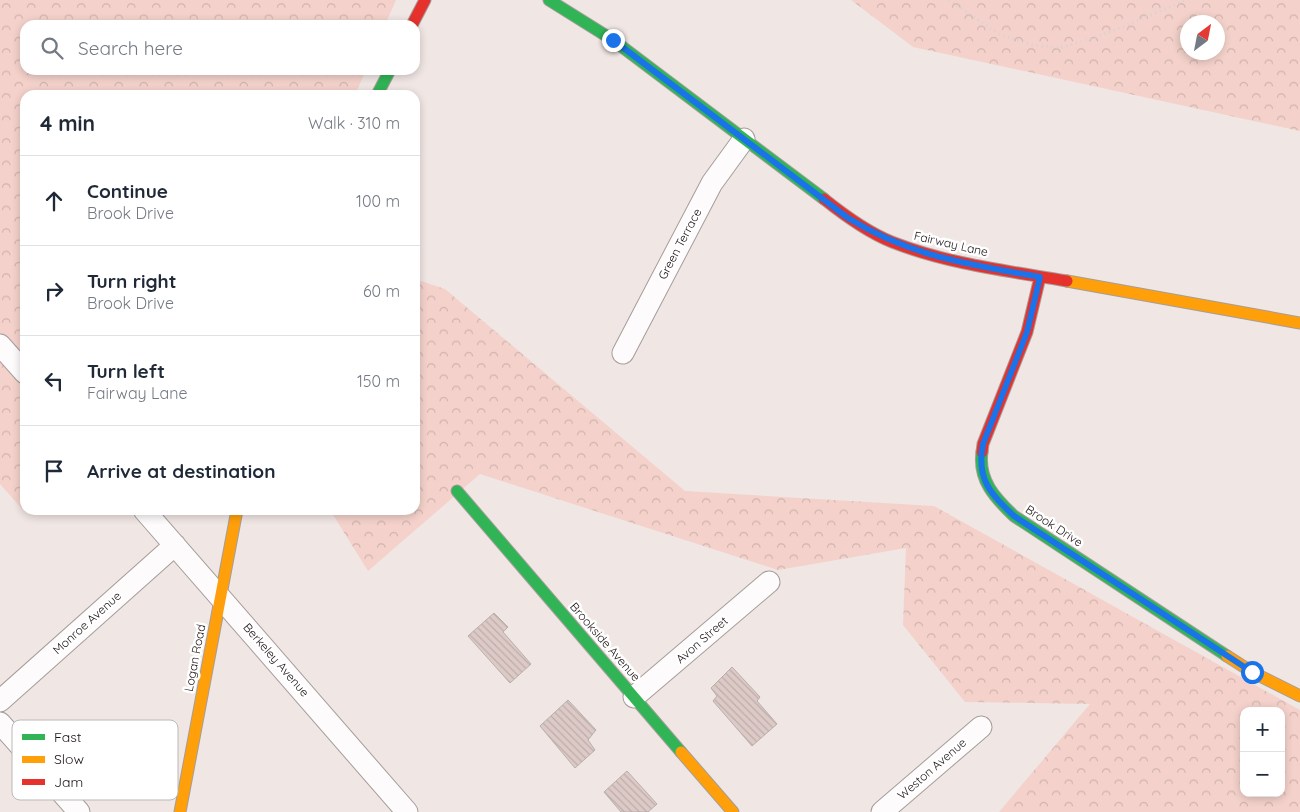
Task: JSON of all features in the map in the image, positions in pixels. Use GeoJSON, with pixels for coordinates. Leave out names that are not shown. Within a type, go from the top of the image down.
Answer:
{"type":"FeatureCollection","features":[{"type":"Feature","properties":{"kind":"street"},"geometry":{"type":"LineString","coordinates":[[415,20],[425,0]]}},
{"type":"Feature","properties":{"kind":"street","name":"Fairway Lane"},"geometry":{"type":"LineString","coordinates":[[549,0],[613,40],[848,218],[890,241],[942,259],[1300,323]]}},
{"type":"Feature","properties":{"kind":"street"},"geometry":{"type":"LineString","coordinates":[[380,90],[387,75]]}},
{"type":"Feature","properties":{"kind":"street","name":"Green Terrace"},"geometry":{"type":"LineString","coordinates":[[623,353],[712,183],[744,139]]}},
{"type":"Feature","properties":{"kind":"street","name":"Brook Drive"},"geometry":{"type":"LineString","coordinates":[[1040,277],[1027,332],[983,444],[980,458],[983,479],[995,497],[1014,516],[1252,672],[1300,696]]}},
{"type":"Feature","properties":{"kind":"street"},"geometry":{"type":"LineString","coordinates":[[0,345],[20,367]]}},
{"type":"Feature","properties":{"kind":"street","name":"Brookside Avenue"},"geometry":{"type":"LineString","coordinates":[[457,490],[733,812]]}},
{"type":"Feature","properties":{"kind":"street","name":"Berkeley Avenue"},"geometry":{"type":"LineString","coordinates":[[148,515],[221,596],[407,812]]}},
{"type":"Feature","properties":{"kind":"street","name":"Logan Road"},"geometry":{"type":"LineString","coordinates":[[180,812],[236,515]]}},
{"type":"Feature","properties":{"kind":"street","name":"Monroe Avenue"},"geometry":{"type":"LineString","coordinates":[[0,701],[175,545]]}},
{"type":"Feature","properties":{"kind":"street","name":"Avon Street"},"geometry":{"type":"LineString","coordinates":[[634,697],[769,582]]}},
{"type":"Feature","properties":{"kind":"street"},"geometry":{"type":"LineString","coordinates":[[0,723],[12,737]]}},
{"type":"Feature","properties":{"kind":"street","name":"Weston Avenue"},"geometry":{"type":"LineString","coordinates":[[882,812],[981,727]]}},
{"type":"Feature","properties":{"kind":"street"},"geometry":{"type":"LineString","coordinates":[[68,800],[79,812]]}},
{"type":"Feature","properties":{"kind":"path"},"geometry":{"type":"LineString","coordinates":[[949,0],[999,34],[1032,45],[1060,48],[1108,33],[1186,0]]}},
{"type":"Feature","properties":{"kind":"green space"},"geometry":{"type":"Polygon","coordinates":[[[0,0],[396,0],[387,20],[20,20],[20,75],[364,75],[357,90],[20,90],[20,507],[0,484],[0,0]]]}},
{"type":"Feature","properties":{"kind":"green space"},"geometry":{"type":"Polygon","coordinates":[[[851,0],[1300,0],[1300,131],[913,47],[851,0]]]}},
{"type":"Feature","properties":{"kind":"green space"},"geometry":{"type":"Polygon","coordinates":[[[420,281],[445,289],[685,491],[934,506],[1300,710],[1300,812],[999,812],[1090,704],[965,702],[903,625],[906,548],[778,570],[480,474],[368,571],[333,515],[420,515],[420,281]]]}},
{"type":"Feature","properties":{"kind":"building"},"geometry":{"type":"Polygon","coordinates":[[[494,613],[508,627],[503,632],[531,664],[510,683],[468,636],[494,613]]]}},
{"type":"Feature","properties":{"kind":"building"},"geometry":{"type":"Polygon","coordinates":[[[732,667],[760,697],[757,701],[777,724],[752,746],[713,701],[717,696],[711,688],[732,667]]]}},
{"type":"Feature","properties":{"kind":"building"},"geometry":{"type":"Polygon","coordinates":[[[568,700],[596,730],[588,740],[595,750],[575,768],[540,726],[568,700]]]}},
{"type":"Feature","properties":{"kind":"building"},"geometry":{"type":"Polygon","coordinates":[[[627,771],[657,804],[648,812],[621,812],[604,792],[627,771]]]}},
{"type":"Feature","properties":{"kind":"traffic: fast"},"geometry":{"type":"LineString","coordinates":[[549,0],[613,40],[824,199]]}},
{"type":"Feature","properties":{"kind":"traffic: fast"},"geometry":{"type":"LineString","coordinates":[[380,90],[387,75]]}},
{"type":"Feature","properties":{"kind":"traffic: fast"},"geometry":{"type":"LineString","coordinates":[[982,452],[981,462],[985,480],[994,495],[1014,516],[1227,656]]}},
{"type":"Feature","properties":{"kind":"traffic: fast"},"geometry":{"type":"LineString","coordinates":[[457,491],[681,752]]}},
{"type":"Feature","properties":{"kind":"traffic: slow"},"geometry":{"type":"LineString","coordinates":[[1067,281],[1300,323]]}},
{"type":"Feature","properties":{"kind":"traffic: slow"},"geometry":{"type":"LineString","coordinates":[[180,812],[236,515]]}},
{"type":"Feature","properties":{"kind":"traffic: slow"},"geometry":{"type":"LineString","coordinates":[[1227,656],[1252,672],[1300,696]]}},
{"type":"Feature","properties":{"kind":"traffic: slow"},"geometry":{"type":"LineString","coordinates":[[681,752],[733,812]]}},
{"type":"Feature","properties":{"kind":"traffic: jam"},"geometry":{"type":"LineString","coordinates":[[415,20],[425,0]]}},
{"type":"Feature","properties":{"kind":"traffic: jam"},"geometry":{"type":"LineString","coordinates":[[824,199],[865,228],[913,250],[978,266],[1067,281]]}},
{"type":"Feature","properties":{"kind":"traffic: jam"},"geometry":{"type":"LineString","coordinates":[[982,452],[983,444],[1027,332],[1040,277]]}},
{"type":"Feature","properties":{"kind":"route"},"geometry":{"type":"LineString","coordinates":[[613,40],[848,218],[870,232],[910,250],[942,259],[1040,277],[1027,332],[983,444],[980,458],[983,479],[995,497],[1014,516],[1252,672]]}}]}
